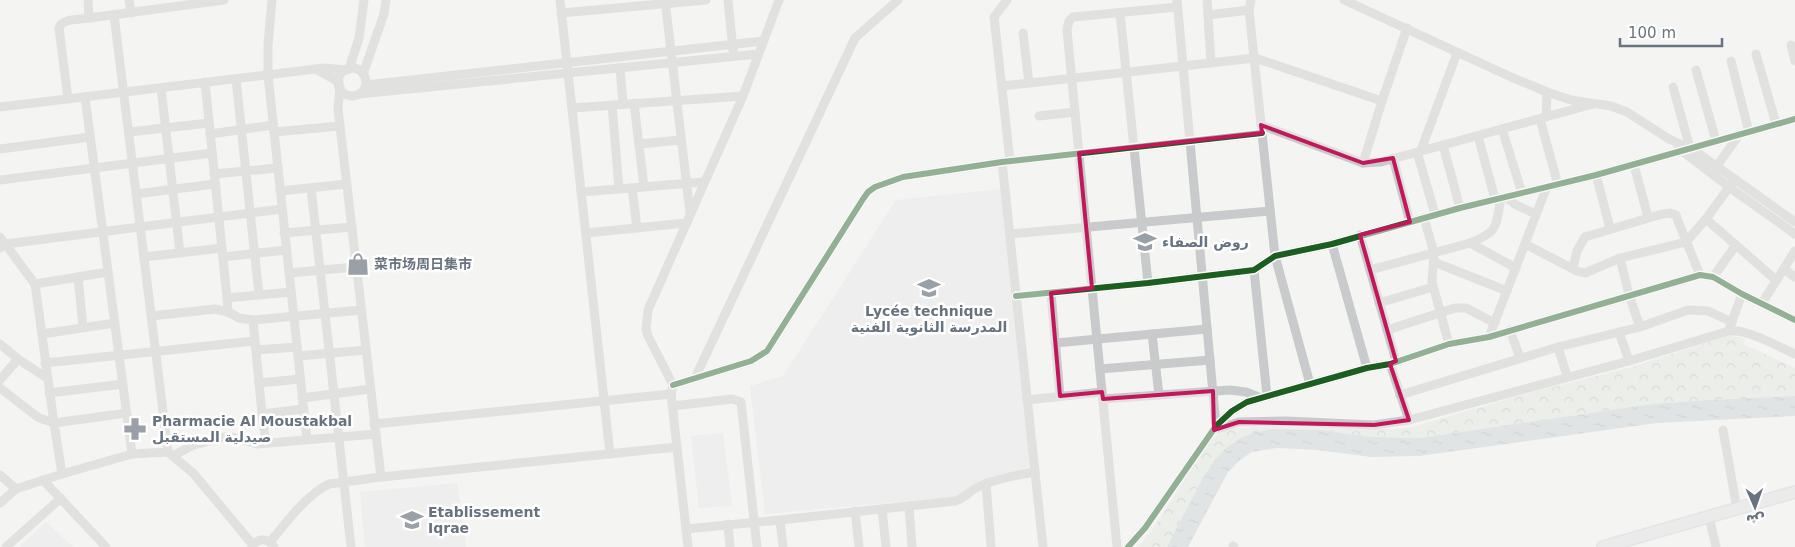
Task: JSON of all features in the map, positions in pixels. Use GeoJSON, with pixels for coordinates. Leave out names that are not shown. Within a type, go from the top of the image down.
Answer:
{"type":"FeatureCollection","features":[{"type":"Feature","properties":{"kind":"main road"},"geometry":{"type":"LineString","coordinates":[[1603,547],[1795,492]]}},
{"type":"Feature","properties":{"kind":"street"},"geometry":{"type":"LineString","coordinates":[[88,0],[88,18]]}},
{"type":"Feature","properties":{"kind":"street"},"geometry":{"type":"LineString","coordinates":[[129,0],[131,13]]}},
{"type":"Feature","properties":{"kind":"street"},"geometry":{"type":"LineString","coordinates":[[68,99],[58,28],[63,22],[224,0]]}},
{"type":"Feature","properties":{"kind":"street"},"geometry":{"type":"LineString","coordinates":[[272,0],[268,45],[268,75],[307,440]]}},
{"type":"Feature","properties":{"kind":"street"},"geometry":{"type":"LineString","coordinates":[[364,0],[359,38],[348,69],[340,76],[338,109],[381,477]]}},
{"type":"Feature","properties":{"kind":"street"},"geometry":{"type":"LineString","coordinates":[[363,74],[382,20],[386,0]]}},
{"type":"Feature","properties":{"kind":"street"},"geometry":{"type":"LineString","coordinates":[[560,0],[610,454]]}},
{"type":"Feature","properties":{"kind":"street"},"geometry":{"type":"LineString","coordinates":[[561,13],[608,4],[706,0]]}},
{"type":"Feature","properties":{"kind":"street"},"geometry":{"type":"LineString","coordinates":[[728,0],[734,56]]}},
{"type":"Feature","properties":{"kind":"street"},"geometry":{"type":"LineString","coordinates":[[688,547],[672,390],[648,336],[646,329],[648,310],[743,96],[779,0]]}},
{"type":"Feature","properties":{"kind":"street"},"geometry":{"type":"LineString","coordinates":[[695,378],[855,38],[898,0]]}},
{"type":"Feature","properties":{"kind":"street"},"geometry":{"type":"LineString","coordinates":[[1007,0],[994,17],[1002,86],[1010,234],[1043,547]]}},
{"type":"Feature","properties":{"kind":"street"},"geometry":{"type":"LineString","coordinates":[[1207,0],[1211,63]]}},
{"type":"Feature","properties":{"kind":"street"},"geometry":{"type":"LineString","coordinates":[[1251,0],[1249,10],[1275,256],[1310,384]]}},
{"type":"Feature","properties":{"kind":"street"},"geometry":{"type":"LineString","coordinates":[[1344,0],[1457,53],[1548,92],[1571,100],[1611,106],[1626,112],[1686,150],[1717,166],[1795,222]]}},
{"type":"Feature","properties":{"kind":"street"},"geometry":{"type":"LineString","coordinates":[[665,2],[690,214]]}},
{"type":"Feature","properties":{"kind":"street"},"geometry":{"type":"LineString","coordinates":[[1117,547],[1067,30],[1070,19],[1177,3],[1215,428]]}},
{"type":"Feature","properties":{"kind":"street"},"geometry":{"type":"LineString","coordinates":[[1208,16],[1249,10]]}},
{"type":"Feature","properties":{"kind":"street"},"geometry":{"type":"LineString","coordinates":[[1120,13],[1148,284]]}},
{"type":"Feature","properties":{"kind":"street"},"geometry":{"type":"LineString","coordinates":[[114,15],[151,316],[171,454],[204,485],[252,546],[259,540],[266,540],[272,544],[314,494],[329,484],[677,447]]}},
{"type":"Feature","properties":{"kind":"street"},"geometry":{"type":"LineString","coordinates":[[1363,163],[1407,28]]}},
{"type":"Feature","properties":{"kind":"street"},"geometry":{"type":"LineString","coordinates":[[1023,33],[1029,83]]}},
{"type":"Feature","properties":{"kind":"street"},"geometry":{"type":"LineString","coordinates":[[366,84],[763,41]]}},
{"type":"Feature","properties":{"kind":"street"},"geometry":{"type":"LineString","coordinates":[[1791,45],[1795,61]]}},
{"type":"Feature","properties":{"kind":"street"},"geometry":{"type":"LineString","coordinates":[[1435,214],[1419,151],[1457,53]]}},
{"type":"Feature","properties":{"kind":"street"},"geometry":{"type":"LineString","coordinates":[[338,109],[348,95],[758,54]]}},
{"type":"Feature","properties":{"kind":"street"},"geometry":{"type":"LineString","coordinates":[[1756,54],[1776,124]]}},
{"type":"Feature","properties":{"kind":"street"},"geometry":{"type":"LineString","coordinates":[[1002,86],[1255,58],[1382,101]]}},
{"type":"Feature","properties":{"kind":"street"},"geometry":{"type":"LineString","coordinates":[[1731,61],[1749,132]]}},
{"type":"Feature","properties":{"kind":"street"},"geometry":{"type":"LineString","coordinates":[[0,107],[324,68],[357,69],[363,74],[366,84],[360,94]]}},
{"type":"Feature","properties":{"kind":"street"},"geometry":{"type":"LineString","coordinates":[[620,68],[623,104]]}},
{"type":"Feature","properties":{"kind":"street"},"geometry":{"type":"LineString","coordinates":[[316,69],[339,84],[348,95]]}},
{"type":"Feature","properties":{"kind":"street"},"geometry":{"type":"LineString","coordinates":[[1696,70],[1716,141]]}},
{"type":"Feature","properties":{"kind":"street"},"geometry":{"type":"LineString","coordinates":[[236,79],[259,295]]}},
{"type":"Feature","properties":{"kind":"street"},"geometry":{"type":"LineString","coordinates":[[205,82],[228,312]]}},
{"type":"Feature","properties":{"kind":"street"},"geometry":{"type":"LineString","coordinates":[[1673,87],[1686,150],[1711,174],[1795,234]]}},
{"type":"Feature","properties":{"kind":"street"},"geometry":{"type":"LineString","coordinates":[[161,88],[180,253]]}},
{"type":"Feature","properties":{"kind":"street"},"geometry":{"type":"LineString","coordinates":[[1548,92],[1543,118],[1558,185]]}},
{"type":"Feature","properties":{"kind":"street"},"geometry":{"type":"LineString","coordinates":[[572,108],[743,96]]}},
{"type":"Feature","properties":{"kind":"street"},"geometry":{"type":"LineString","coordinates":[[85,97],[132,454]]}},
{"type":"Feature","properties":{"kind":"street"},"geometry":{"type":"LineString","coordinates":[[634,104],[644,187]]}},
{"type":"Feature","properties":{"kind":"street"},"geometry":{"type":"LineString","coordinates":[[374,424],[604,401],[672,390],[695,378],[752,361],[767,351],[868,192],[882,184],[903,177],[1006,162],[1190,141],[1262,129],[1363,163],[1381,162],[1596,104]]}},
{"type":"Feature","properties":{"kind":"street"},"geometry":{"type":"LineString","coordinates":[[612,105],[620,189]]}},
{"type":"Feature","properties":{"kind":"street"},"geometry":{"type":"LineString","coordinates":[[1039,116],[1075,112]]}},
{"type":"Feature","properties":{"kind":"street"},"geometry":{"type":"LineString","coordinates":[[1016,296],[1148,284],[1254,270],[1275,256],[1332,244],[1435,214],[1596,176],[1795,119]]}},
{"type":"Feature","properties":{"kind":"street"},"geometry":{"type":"LineString","coordinates":[[129,132],[209,123]]}},
{"type":"Feature","properties":{"kind":"street"},"geometry":{"type":"LineString","coordinates":[[210,134],[242,130],[340,126]]}},
{"type":"Feature","properties":{"kind":"street"},"geometry":{"type":"LineString","coordinates":[[1502,129],[1522,193]]}},
{"type":"Feature","properties":{"kind":"street"},"geometry":{"type":"LineString","coordinates":[[1711,174],[1738,135]]}},
{"type":"Feature","properties":{"kind":"street"},"geometry":{"type":"LineString","coordinates":[[1370,270],[1434,257],[1485,237],[1492,232],[1501,198],[1478,136]]}},
{"type":"Feature","properties":{"kind":"street"},"geometry":{"type":"LineString","coordinates":[[0,149],[90,138]]}},
{"type":"Feature","properties":{"kind":"street"},"geometry":{"type":"LineString","coordinates":[[639,144],[682,140]]}},
{"type":"Feature","properties":{"kind":"street"},"geometry":{"type":"LineString","coordinates":[[1443,145],[1460,208]]}},
{"type":"Feature","properties":{"kind":"street"},"geometry":{"type":"LineString","coordinates":[[0,180],[212,153]]}},
{"type":"Feature","properties":{"kind":"street"},"geometry":{"type":"LineString","coordinates":[[1393,158],[1410,222]]}},
{"type":"Feature","properties":{"kind":"street"},"geometry":{"type":"LineString","coordinates":[[1634,165],[1648,217]]}},
{"type":"Feature","properties":{"kind":"street"},"geometry":{"type":"LineString","coordinates":[[136,194],[172,190],[246,171],[278,168]]}},
{"type":"Feature","properties":{"kind":"street"},"geometry":{"type":"LineString","coordinates":[[1596,176],[1610,228]]}},
{"type":"Feature","properties":{"kind":"street"},"geometry":{"type":"LineString","coordinates":[[1525,244],[1577,271],[1585,272],[1620,258],[1686,242],[1706,219],[1735,179]]}},
{"type":"Feature","properties":{"kind":"street"},"geometry":{"type":"LineString","coordinates":[[581,192],[704,182]]}},
{"type":"Feature","properties":{"kind":"street"},"geometry":{"type":"LineString","coordinates":[[280,192],[347,184]]}},
{"type":"Feature","properties":{"kind":"street"},"geometry":{"type":"LineString","coordinates":[[311,188],[351,547]]}},
{"type":"Feature","properties":{"kind":"street"},"geometry":{"type":"LineString","coordinates":[[632,188],[637,228]]}},
{"type":"Feature","properties":{"kind":"street"},"geometry":{"type":"LineString","coordinates":[[1489,337],[1546,188]]}},
{"type":"Feature","properties":{"kind":"street"},"geometry":{"type":"LineString","coordinates":[[1501,198],[1536,214]]}},
{"type":"Feature","properties":{"kind":"street"},"geometry":{"type":"LineString","coordinates":[[3,246],[282,209]]}},
{"type":"Feature","properties":{"kind":"street"},"geometry":{"type":"LineString","coordinates":[[1010,234],[1270,211]]}},
{"type":"Feature","properties":{"kind":"street"},"geometry":{"type":"LineString","coordinates":[[1573,268],[1577,251],[1582,240],[1588,235],[1648,217],[1673,213],[1700,275]]}},
{"type":"Feature","properties":{"kind":"street"},"geometry":{"type":"LineString","coordinates":[[1424,218],[1434,257],[1433,287],[1450,344]]}},
{"type":"Feature","properties":{"kind":"street"},"geometry":{"type":"LineString","coordinates":[[1706,219],[1776,280]]}},
{"type":"Feature","properties":{"kind":"street"},"geometry":{"type":"LineString","coordinates":[[586,233],[686,223]]}},
{"type":"Feature","properties":{"kind":"street"},"geometry":{"type":"LineString","coordinates":[[284,233],[352,227]]}},
{"type":"Feature","properties":{"kind":"street"},"geometry":{"type":"LineString","coordinates":[[1360,235],[1387,330],[1400,395],[1409,420]]}},
{"type":"Feature","properties":{"kind":"street"},"geometry":{"type":"LineString","coordinates":[[0,237],[3,246],[35,284],[62,474]]}},
{"type":"Feature","properties":{"kind":"street"},"geometry":{"type":"LineString","coordinates":[[1470,243],[1516,268]]}},
{"type":"Feature","properties":{"kind":"street"},"geometry":{"type":"LineString","coordinates":[[1332,244],[1368,368]]}},
{"type":"Feature","properties":{"kind":"street"},"geometry":{"type":"LineString","coordinates":[[1713,277],[1736,245]]}},
{"type":"Feature","properties":{"kind":"street"},"geometry":{"type":"LineString","coordinates":[[144,257],[180,253],[255,254],[286,250]]}},
{"type":"Feature","properties":{"kind":"street"},"geometry":{"type":"LineString","coordinates":[[1762,303],[1795,251]]}},
{"type":"Feature","properties":{"kind":"street"},"geometry":{"type":"LineString","coordinates":[[1434,257],[1507,292]]}},
{"type":"Feature","properties":{"kind":"street"},"geometry":{"type":"LineString","coordinates":[[1620,258],[1629,295],[1640,327]]}},
{"type":"Feature","properties":{"kind":"street"},"geometry":{"type":"LineString","coordinates":[[289,273],[356,267]]}},
{"type":"Feature","properties":{"kind":"street"},"geometry":{"type":"LineString","coordinates":[[1784,269],[1795,277]]}},
{"type":"Feature","properties":{"kind":"street"},"geometry":{"type":"LineString","coordinates":[[1254,270],[1264,397]]}},
{"type":"Feature","properties":{"kind":"street"},"geometry":{"type":"LineString","coordinates":[[35,284],[108,272]]}},
{"type":"Feature","properties":{"kind":"street"},"geometry":{"type":"LineString","coordinates":[[1128,547],[1145,528],[1215,428],[1232,411],[1247,402],[1393,362],[1450,344],[1489,337],[1700,275],[1713,277],[1742,294],[1795,320]]}},
{"type":"Feature","properties":{"kind":"street"},"geometry":{"type":"LineString","coordinates":[[78,277],[83,328]]}},
{"type":"Feature","properties":{"kind":"street"},"geometry":{"type":"LineString","coordinates":[[1379,303],[1433,287]]}},
{"type":"Feature","properties":{"kind":"street"},"geometry":{"type":"LineString","coordinates":[[227,298],[291,292]]}},
{"type":"Feature","properties":{"kind":"street"},"geometry":{"type":"LineString","coordinates":[[1051,293],[1060,396]]}},
{"type":"Feature","properties":{"kind":"street"},"geometry":{"type":"LineString","coordinates":[[1730,327],[1742,294]]}},
{"type":"Feature","properties":{"kind":"street"},"geometry":{"type":"LineString","coordinates":[[1387,330],[1440,314],[1449,309],[1466,308],[1495,322]]}},
{"type":"Feature","properties":{"kind":"street"},"geometry":{"type":"LineString","coordinates":[[151,316],[215,309],[228,312],[238,318],[253,320],[361,310]]}},
{"type":"Feature","properties":{"kind":"street"},"geometry":{"type":"LineString","coordinates":[[1400,395],[1558,347],[1640,327],[1688,310],[1708,311],[1730,327],[1795,354]]}},
{"type":"Feature","properties":{"kind":"street"},"geometry":{"type":"LineString","coordinates":[[253,320],[266,443]]}},
{"type":"Feature","properties":{"kind":"street"},"geometry":{"type":"LineString","coordinates":[[42,334],[115,323]]}},
{"type":"Feature","properties":{"kind":"street"},"geometry":{"type":"LineString","coordinates":[[1215,428],[1239,422],[1286,421],[1374,425],[1409,420],[1567,376],[1630,361],[1730,327]]}},
{"type":"Feature","properties":{"kind":"street"},"geometry":{"type":"LineString","coordinates":[[1055,344],[1207,330]]}},
{"type":"Feature","properties":{"kind":"street"},"geometry":{"type":"LineString","coordinates":[[1510,330],[1520,358]]}},
{"type":"Feature","properties":{"kind":"street"},"geometry":{"type":"LineString","coordinates":[[1619,332],[1630,361]]}},
{"type":"Feature","properties":{"kind":"street"},"geometry":{"type":"LineString","coordinates":[[1152,334],[1159,395]]}},
{"type":"Feature","properties":{"kind":"street"},"geometry":{"type":"LineString","coordinates":[[0,344],[18,359],[47,378]]}},
{"type":"Feature","properties":{"kind":"street"},"geometry":{"type":"LineString","coordinates":[[45,363],[156,351],[256,345],[297,352],[330,354],[366,350]]}},
{"type":"Feature","properties":{"kind":"street"},"geometry":{"type":"LineString","coordinates":[[1558,347],[1567,376]]}},
{"type":"Feature","properties":{"kind":"street"},"geometry":{"type":"LineString","coordinates":[[0,380],[18,359]]}},
{"type":"Feature","properties":{"kind":"street"},"geometry":{"type":"LineString","coordinates":[[1100,369],[1210,360]]}},
{"type":"Feature","properties":{"kind":"street"},"geometry":{"type":"LineString","coordinates":[[259,383],[300,379]]}},
{"type":"Feature","properties":{"kind":"street"},"geometry":{"type":"LineString","coordinates":[[50,393],[123,384]]}},
{"type":"Feature","properties":{"kind":"street"},"geometry":{"type":"LineString","coordinates":[[0,388],[39,418],[54,423],[127,413]]}},
{"type":"Feature","properties":{"kind":"street"},"geometry":{"type":"LineString","coordinates":[[302,398],[370,390]]}},
{"type":"Feature","properties":{"kind":"street"},"geometry":{"type":"LineString","coordinates":[[1027,400],[1060,396],[1159,395],[1213,391],[1246,392],[1264,397]]}},
{"type":"Feature","properties":{"kind":"street"},"geometry":{"type":"LineString","coordinates":[[673,406],[732,399],[741,402],[756,547]]}},
{"type":"Feature","properties":{"kind":"street"},"geometry":{"type":"LineString","coordinates":[[262,414],[303,409]]}},
{"type":"Feature","properties":{"kind":"street"},"geometry":{"type":"LineString","coordinates":[[1723,430],[1737,509]]}},
{"type":"Feature","properties":{"kind":"street"},"geometry":{"type":"LineString","coordinates":[[0,503],[16,489],[62,474],[132,454],[171,454],[191,446],[224,437],[251,443],[266,443],[376,434]]}},
{"type":"Feature","properties":{"kind":"street"},"geometry":{"type":"LineString","coordinates":[[686,529],[958,500],[986,483],[1035,472]]}},
{"type":"Feature","properties":{"kind":"street"},"geometry":{"type":"LineString","coordinates":[[0,475],[16,489]]}},
{"type":"Feature","properties":{"kind":"street"},"geometry":{"type":"LineString","coordinates":[[43,480],[106,547]]}},
{"type":"Feature","properties":{"kind":"street"},"geometry":{"type":"LineString","coordinates":[[986,483],[991,547]]}},
{"type":"Feature","properties":{"kind":"street"},"geometry":{"type":"LineString","coordinates":[[6,547],[61,498]]}},
{"type":"Feature","properties":{"kind":"street"},"geometry":{"type":"LineString","coordinates":[[909,506],[912,547]]}},
{"type":"Feature","properties":{"kind":"street"},"geometry":{"type":"LineString","coordinates":[[882,508],[886,547]]}},
{"type":"Feature","properties":{"kind":"street"},"geometry":{"type":"LineString","coordinates":[[856,511],[858,547]]}},
{"type":"Feature","properties":{"kind":"street"},"geometry":{"type":"LineString","coordinates":[[1709,517],[1716,547]]}},
{"type":"Feature","properties":{"kind":"street"},"geometry":{"type":"LineString","coordinates":[[780,520],[783,547]]}},
{"type":"Feature","properties":{"kind":"street"},"geometry":{"type":"LineString","coordinates":[[728,524],[730,547]]}},
{"type":"Feature","properties":{"kind":"highlighted area"},"geometry":{"type":"Polygon","coordinates":[[[1261,125],[1363,163],[1393,158],[1410,222],[1360,235],[1396,361],[1390,364],[1409,420],[1374,425],[1239,422],[1214,430],[1213,391],[1103,399],[1102,392],[1060,396],[1051,293],[1092,288],[1079,153],[1262,133],[1261,125]]]}},
{"type":"Feature","properties":{"kind":"shaded area","name":"Lycée technique المدرسة الثانوية الفنية"},"geometry":{"type":"Polygon","coordinates":[[[1010,188],[1034,465],[970,485],[967,496],[765,514],[750,386],[783,376],[896,200],[1010,188]]]}},
{"type":"Feature","properties":{"kind":"shaded area"},"geometry":{"type":"Polygon","coordinates":[[[723,433],[732,506],[699,508],[691,436],[723,433]]]}},
{"type":"Feature","properties":{"kind":"shaded area","name":"Etablissement Iqrae"},"geometry":{"type":"Polygon","coordinates":[[[457,483],[466,547],[365,547],[360,492],[457,483]]]}},
{"type":"Feature","properties":{"kind":"shaded area"},"geometry":{"type":"Polygon","coordinates":[[[46,522],[73,547],[19,547],[46,522]]]}},
{"type":"Feature","properties":{"kind":"green space"},"geometry":{"type":"Polygon","coordinates":[[[1728,336],[1745,339],[1744,344],[1795,368],[1795,396],[1653,404],[1419,438],[1370,437],[1320,430],[1273,429],[1255,432],[1240,438],[1225,449],[1214,461],[1204,476],[1167,547],[1138,547],[1152,530],[1211,439],[1228,429],[1272,426],[1397,429],[1412,427],[1529,393],[1632,367],[1728,336]]]}},
{"type":"Feature","properties":{"kind":"water"},"geometry":{"type":"Polygon","coordinates":[[[1795,396],[1795,416],[1657,423],[1419,456],[1371,457],[1318,450],[1277,448],[1252,452],[1240,460],[1228,472],[1188,547],[1167,547],[1204,476],[1214,461],[1225,449],[1240,438],[1255,432],[1273,429],[1320,430],[1370,437],[1419,438],[1653,404],[1795,396]]]}},
{"type":"Feature","properties":{"kind":"cycle path"},"geometry":{"type":"LineString","coordinates":[[1016,296],[1254,270],[1275,256],[1332,244],[1460,208],[1596,175],[1795,119]]}},
{"type":"Feature","properties":{"kind":"cycle path"},"geometry":{"type":"LineString","coordinates":[[673,385],[751,361],[767,351],[863,199],[875,187],[903,177],[1002,162],[1262,133]]}},
{"type":"Feature","properties":{"kind":"cycle path"},"geometry":{"type":"LineString","coordinates":[[1128,547],[1145,528],[1216,426],[1232,411],[1247,402],[1367,368],[1390,364],[1449,344],[1489,337],[1700,275],[1713,277],[1742,294],[1795,320]]}},
{"type":"Feature","properties":{"kind":"place","name":"روض الصفاء"},"geometry":{"type":"Point","coordinates":[1145,242]}},
{"type":"Feature","properties":{"kind":"place","name":"菜市场周日集市"},"geometry":{"type":"Point","coordinates":[358,264]}},
{"type":"Feature","properties":{"kind":"place","name":"Lycée technique المدرسة الثانوية الفنية"},"geometry":{"type":"Point","coordinates":[929,288]}},
{"type":"Feature","properties":{"kind":"place","name":"Pharmacie Al Moustakbal صيدلية المستقبل"},"geometry":{"type":"Point","coordinates":[135,429]}},
{"type":"Feature","properties":{"kind":"place","name":"Etablissement Iqrae"},"geometry":{"type":"Point","coordinates":[412,520]}}]}
